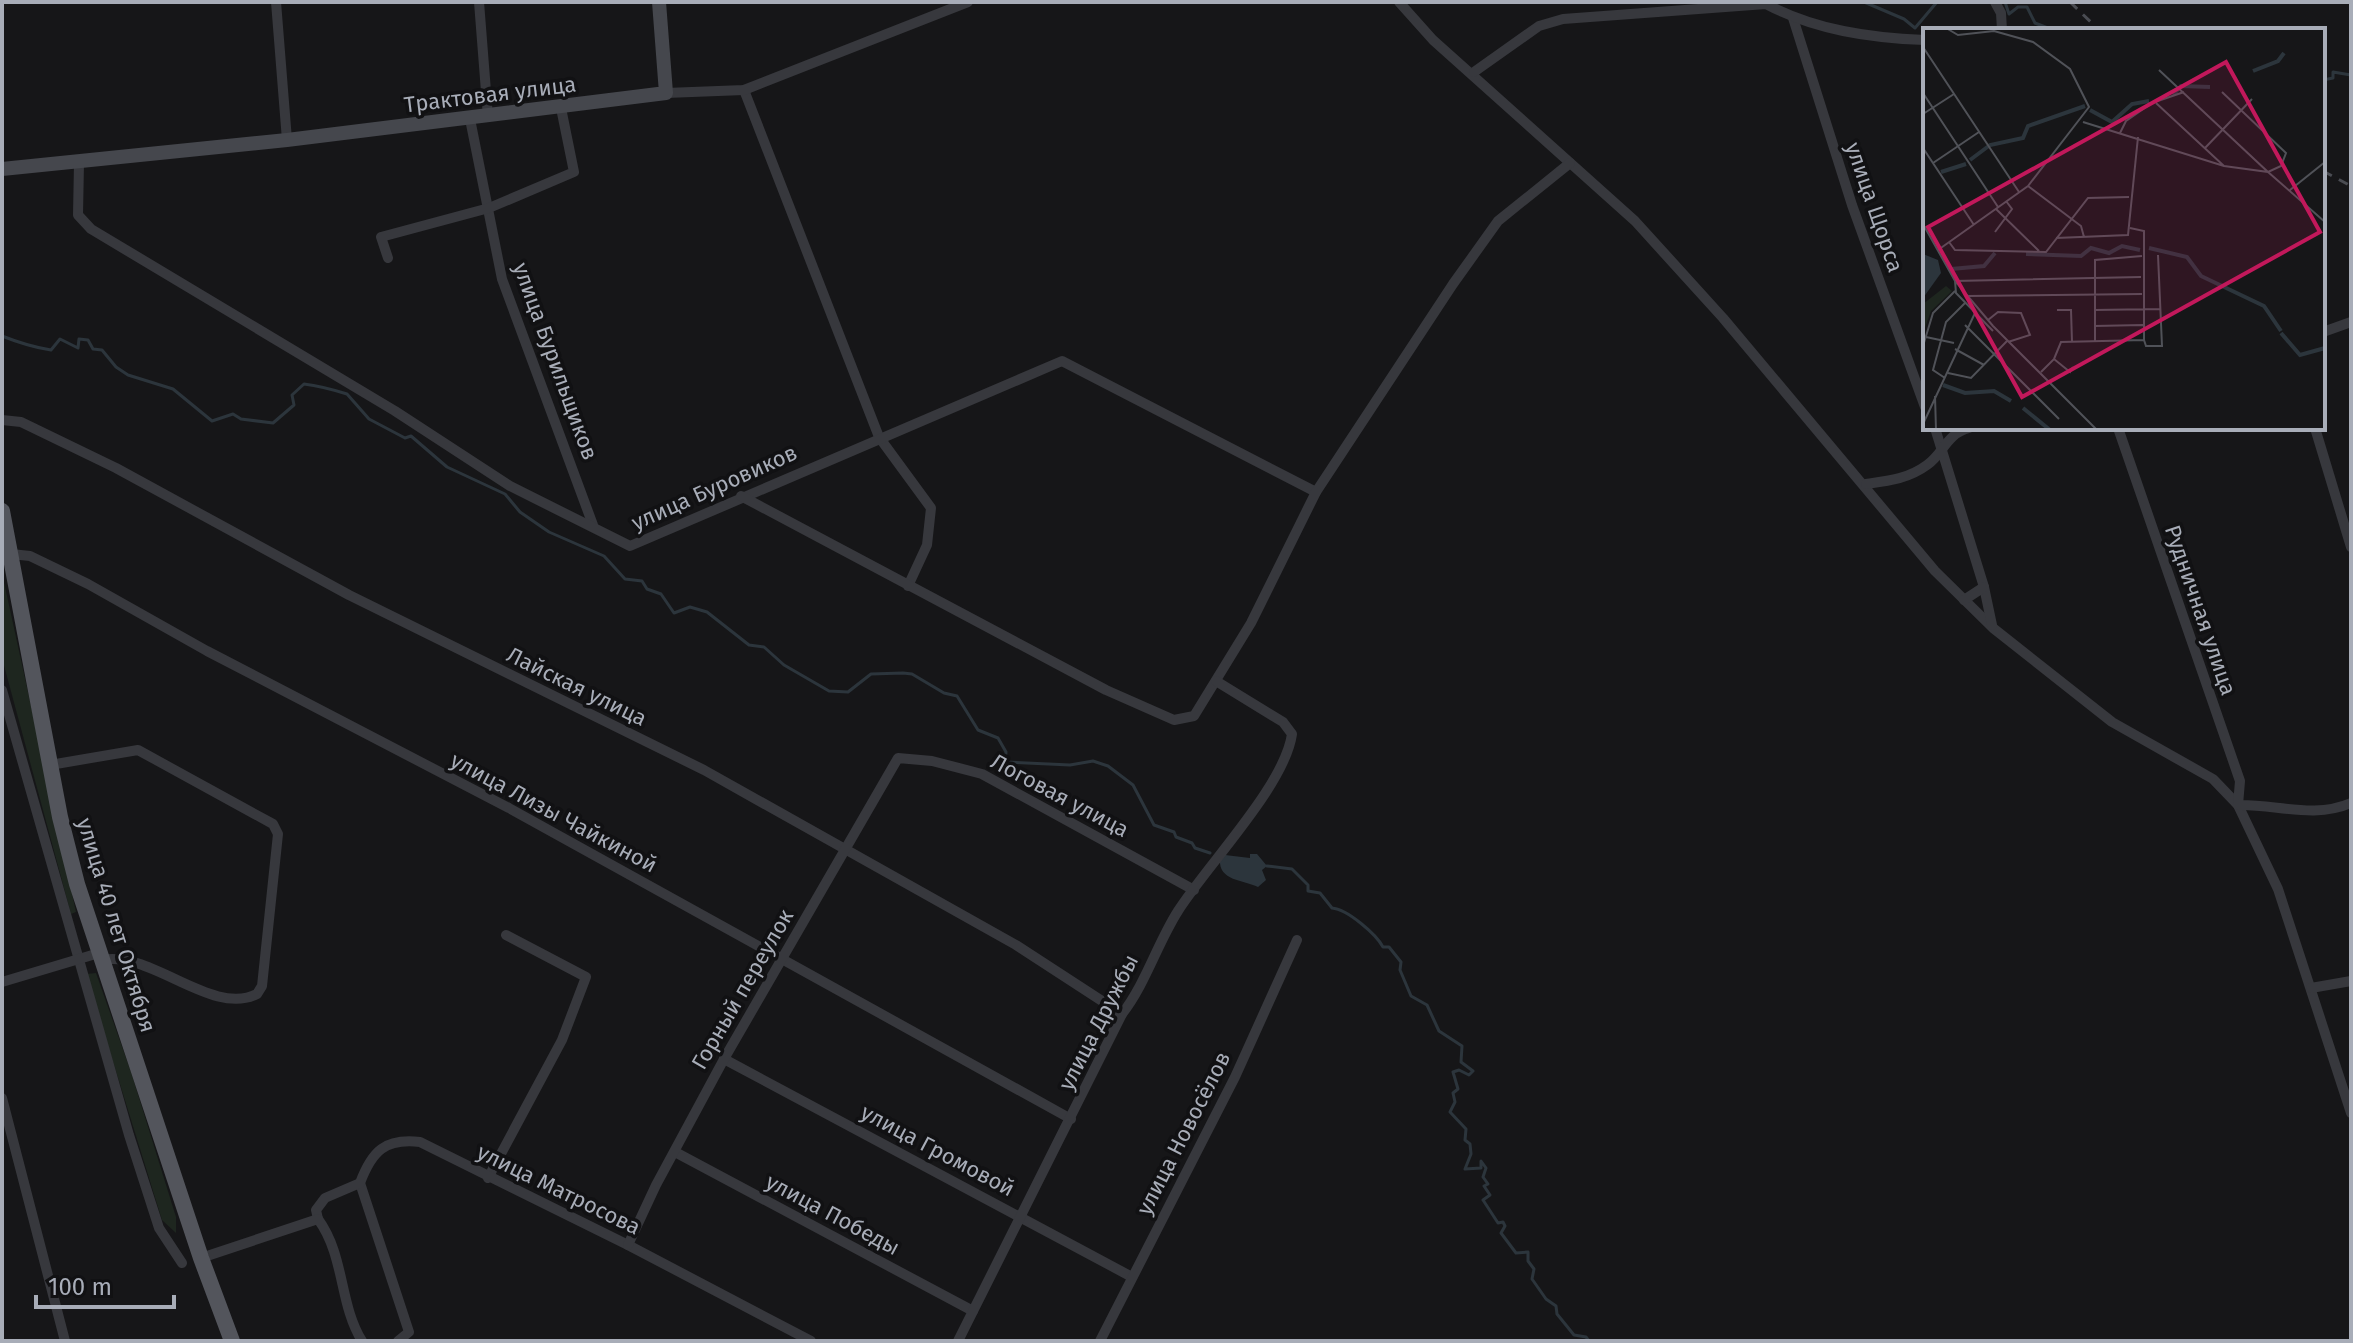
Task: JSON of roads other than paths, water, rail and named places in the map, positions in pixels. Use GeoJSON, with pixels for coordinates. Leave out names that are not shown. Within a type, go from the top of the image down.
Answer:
{"type":"FeatureCollection","features":[{"type":"Feature","properties":{"kind":"main road","name":"улица 40 лет Октября"},"geometry":{"type":"LineString","coordinates":[[2,511],[50,765],[77,884],[201,1258],[232,1341]]}},
{"type":"Feature","properties":{"kind":"street"},"geometry":{"type":"LineString","coordinates":[[276,2],[287,140]]}},
{"type":"Feature","properties":{"kind":"street"},"geometry":{"type":"LineString","coordinates":[[479,2],[488,117]]}},
{"type":"Feature","properties":{"kind":"street"},"geometry":{"type":"LineString","coordinates":[[659,2],[666,93]]}},
{"type":"Feature","properties":{"kind":"street","name":"Трактовая улица"},"geometry":{"type":"LineString","coordinates":[[2,169],[488,117],[666,93],[744,90],[968,2]]}},
{"type":"Feature","properties":{"kind":"street"},"geometry":{"type":"LineString","coordinates":[[1399,2],[1433,40],[1474,72],[1635,221],[1866,484],[1935,571],[1993,628],[2112,722],[2213,779],[2238,805],[2278,889],[2351,1113]]}},
{"type":"Feature","properties":{"kind":"street"},"geometry":{"type":"LineString","coordinates":[[1995,2],[2001,13],[2002,28]]}},
{"type":"Feature","properties":{"kind":"street"},"geometry":{"type":"LineString","coordinates":[[1474,72],[1550,21],[1766,3],[1793,18],[1877,38],[1923,40]]}},
{"type":"Feature","properties":{"kind":"street","name":"улица Щорса"},"geometry":{"type":"LineString","coordinates":[[1793,18],[1847,191],[1923,401]]}},
{"type":"Feature","properties":{"kind":"street"},"geometry":{"type":"LineString","coordinates":[[744,90],[879,437],[931,508],[927,545],[908,586]]}},
{"type":"Feature","properties":{"kind":"street"},"geometry":{"type":"LineString","coordinates":[[388,258],[381,237],[489,208],[574,172],[561,108]]}},
{"type":"Feature","properties":{"kind":"street","name":"улица Бурильщиков"},"geometry":{"type":"LineString","coordinates":[[470,119],[502,279],[593,525]]}},
{"type":"Feature","properties":{"kind":"street","name":"улица Буровиков"},"geometry":{"type":"LineString","coordinates":[[79,163],[78,215],[91,229],[395,411],[510,486],[630,546],[1062,361],[1316,492]]}},
{"type":"Feature","properties":{"kind":"street"},"geometry":{"type":"LineString","coordinates":[[741,496],[1106,690],[1174,720],[1194,716],[1229,653],[1251,623],[1316,492],[1498,221],[1570,163]]}},
{"type":"Feature","properties":{"kind":"street"},"geometry":{"type":"LineString","coordinates":[[2325,331],[2351,322]]}},
{"type":"Feature","properties":{"kind":"street","name":"Лайская улица"},"geometry":{"type":"LineString","coordinates":[[2,420],[21,422],[116,468],[349,595],[704,770],[1016,945],[1122,1014]]}},
{"type":"Feature","properties":{"kind":"street"},"geometry":{"type":"LineString","coordinates":[[1936,430],[1984,587],[1993,628]]}},
{"type":"Feature","properties":{"kind":"street"},"geometry":{"type":"LineString","coordinates":[[1866,484],[1899,480],[1929,464],[1942,444],[1962,430]]}},
{"type":"Feature","properties":{"kind":"street","name":"Рудничная улица"},"geometry":{"type":"LineString","coordinates":[[2119,430],[2240,781],[2238,805]]}},
{"type":"Feature","properties":{"kind":"street"},"geometry":{"type":"LineString","coordinates":[[2316,430],[2351,547]]}},
{"type":"Feature","properties":{"kind":"street","name":"улица Лизы Чайкиной"},"geometry":{"type":"LineString","coordinates":[[11,554],[30,556],[88,584],[1071,1119]]}},
{"type":"Feature","properties":{"kind":"street"},"geometry":{"type":"LineString","coordinates":[[1964,600],[1984,587]]}},
{"type":"Feature","properties":{"kind":"street","name":"улица Дружбы"},"geometry":{"type":"LineString","coordinates":[[958,1341],[1122,1014],[1133,999],[1178,911],[1271,781],[1290,748],[1292,734],[1283,722],[1216,681]]}},
{"type":"Feature","properties":{"kind":"street","name":"улица 40 лет Октября"},"geometry":{"type":"LineString","coordinates":[[2,690],[76,959],[159,1228],[182,1263]]}},
{"type":"Feature","properties":{"kind":"street"},"geometry":{"type":"LineString","coordinates":[[2,982],[76,959],[100,956],[123,959],[233,1001],[247,1000],[262,986],[277,854],[278,834],[273,824],[138,750],[50,765]]}},
{"type":"Feature","properties":{"kind":"street","name":"Горный переулок"},"geometry":{"type":"LineString","coordinates":[[628,1245],[724,1059],[898,758]]}},
{"type":"Feature","properties":{"kind":"street","name":"Логовая улица"},"geometry":{"type":"LineString","coordinates":[[898,758],[932,761],[982,774],[1194,890]]}},
{"type":"Feature","properties":{"kind":"street"},"geometry":{"type":"LineString","coordinates":[[2238,805],[2283,811],[2335,810],[2351,803]]}},
{"type":"Feature","properties":{"kind":"street"},"geometry":{"type":"LineString","coordinates":[[488,1178],[562,1040],[586,977],[506,935]]}},
{"type":"Feature","properties":{"kind":"street","name":"улица Новосёлов"},"geometry":{"type":"LineString","coordinates":[[1100,1341],[1235,1077],[1297,940]]}},
{"type":"Feature","properties":{"kind":"street"},"geometry":{"type":"LineString","coordinates":[[2311,988],[2351,981]]}},
{"type":"Feature","properties":{"kind":"street","name":"улица Громовой"},"geometry":{"type":"LineString","coordinates":[[724,1059],[1132,1277]]}},
{"type":"Feature","properties":{"kind":"street"},"geometry":{"type":"LineString","coordinates":[[2,1098],[65,1341]]}},
{"type":"Feature","properties":{"kind":"street","name":"улица Матросова"},"geometry":{"type":"LineString","coordinates":[[360,1183],[375,1152],[391,1141],[420,1142],[628,1245],[811,1341]]}},
{"type":"Feature","properties":{"kind":"street","name":"улица Победы"},"geometry":{"type":"LineString","coordinates":[[675,1152],[973,1311]]}},
{"type":"Feature","properties":{"kind":"street"},"geometry":{"type":"LineString","coordinates":[[362,1341],[354,1325],[332,1243],[318,1219],[317,1206],[325,1198],[360,1183],[409,1332],[398,1341]]}},
{"type":"Feature","properties":{"kind":"street"},"geometry":{"type":"LineString","coordinates":[[201,1258],[318,1219]]}},
{"type":"Feature","properties":{"kind":"waterway"},"geometry":{"type":"LineString","coordinates":[[1864,2],[1904,19],[1915,28],[1937,2]]}},
{"type":"Feature","properties":{"kind":"waterway"},"geometry":{"type":"LineString","coordinates":[[1972,2],[1981,2]]}},
{"type":"Feature","properties":{"kind":"waterway"},"geometry":{"type":"LineString","coordinates":[[2005,2],[2009,14],[2018,7],[2027,7],[2035,23],[2048,28]]}},
{"type":"Feature","properties":{"kind":"waterway"},"geometry":{"type":"LineString","coordinates":[[2325,80],[2333,78],[2333,72],[2351,75]]}},
{"type":"Feature","properties":{"kind":"waterway"},"geometry":{"type":"LineString","coordinates":[[2,336],[51,350],[60,339],[78,348],[79,339],[88,340],[93,349],[102,350],[116,367],[128,375],[173,389],[212,421],[233,414],[241,419],[273,423],[294,405],[292,395],[304,384],[347,394],[369,419],[405,438],[411,436],[447,467],[505,494],[520,512],[549,532],[604,556],[625,579],[642,581],[647,589],[661,594],[674,613],[690,607],[707,612],[749,645],[764,647],[784,665],[829,691],[848,692],[871,674],[912,674],[944,693],[957,696],[978,730],[998,738],[1006,752],[1005,762],[1070,765],[1093,761],[1108,766],[1133,785],[1154,825],[1174,832],[1176,837],[1210,853]]}},
{"type":"Feature","properties":{"kind":"waterway"},"geometry":{"type":"LineString","coordinates":[[1267,866],[1292,869],[1308,885],[1308,891],[1320,893],[1332,908],[1353,917],[1383,947],[1389,947],[1401,962],[1400,970],[1411,996],[1427,1005],[1439,1031],[1462,1046],[1461,1062],[1473,1071],[1469,1075],[1459,1070],[1453,1072],[1458,1089],[1453,1093],[1455,1102],[1450,1112],[1466,1129],[1465,1140],[1470,1144],[1471,1154],[1465,1169],[1481,1168],[1481,1161],[1486,1168],[1483,1177],[1488,1184],[1484,1186],[1490,1195],[1483,1200],[1498,1223],[1503,1222],[1505,1226],[1501,1233],[1516,1253],[1528,1252],[1528,1261],[1534,1269],[1532,1279],[1546,1299],[1556,1306],[1557,1314],[1574,1335],[1586,1337],[1589,1341]]}},
{"type":"Feature","properties":{"kind":"railway"},"geometry":{"type":"LineString","coordinates":[[2070,2],[2097,28]]}},
{"type":"Feature","properties":{"kind":"railway"},"geometry":{"type":"LineString","coordinates":[[2325,172],[2351,186]]}}]}
